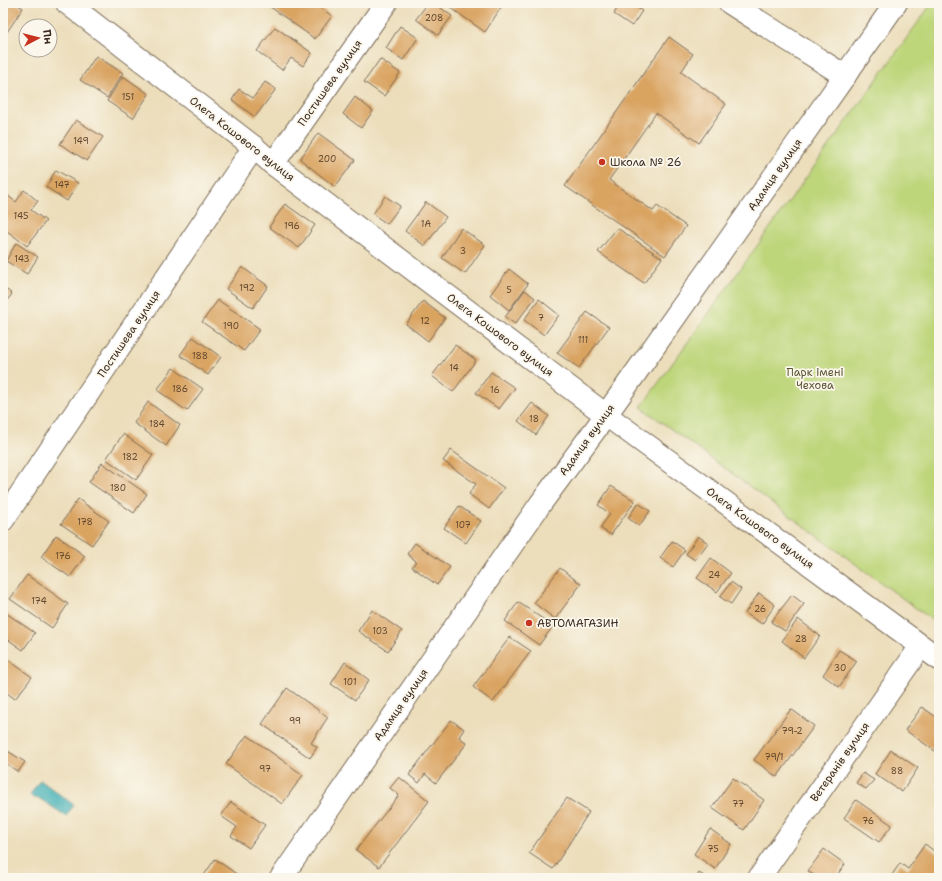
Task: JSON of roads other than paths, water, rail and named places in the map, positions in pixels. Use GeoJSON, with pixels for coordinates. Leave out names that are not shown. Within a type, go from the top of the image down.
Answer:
{"type":"FeatureCollection","features":[{"type":"Feature","properties":{"kind":"street","name":"Олега Кошового вулиця"},"geometry":{"type":"LineString","coordinates":[[67,3],[254,147],[273,164],[606,415],[939,659]]}},
{"type":"Feature","properties":{"kind":"street","name":"Постишева вулиця"},"geometry":{"type":"LineString","coordinates":[[273,164],[386,3]]}},
{"type":"Feature","properties":{"kind":"street"},"geometry":{"type":"LineString","coordinates":[[730,3],[845,76]]}},
{"type":"Feature","properties":{"kind":"street","name":"Адамця вулиця"},"geometry":{"type":"LineString","coordinates":[[281,878],[541,504],[606,415],[896,3]]}},
{"type":"Feature","properties":{"kind":"street","name":"Постишева вулиця"},"geometry":{"type":"LineString","coordinates":[[3,520],[254,147]]}},
{"type":"Feature","properties":{"kind":"street","name":"Ветеранів вулиця"},"geometry":{"type":"LineString","coordinates":[[759,878],[921,646]]}},
{"type":"Feature","properties":{"kind":"water"},"geometry":{"type":"Polygon","coordinates":[[[40,780],[74,805],[66,816],[37,797],[34,799],[30,795],[40,780]]]}},
{"type":"Feature","properties":{"kind":"place","name":"Школа № 26"},"geometry":{"type":"Point","coordinates":[602,162]}},
{"type":"Feature","properties":{"kind":"place","name":"АВТОМАГАЗИН"},"geometry":{"type":"Point","coordinates":[529,623]}},
{"type":"Feature","properties":{"kind":"park label","name":"Парк імені Чехова"},"geometry":{"type":"Point","coordinates":[815,378]}}]}
